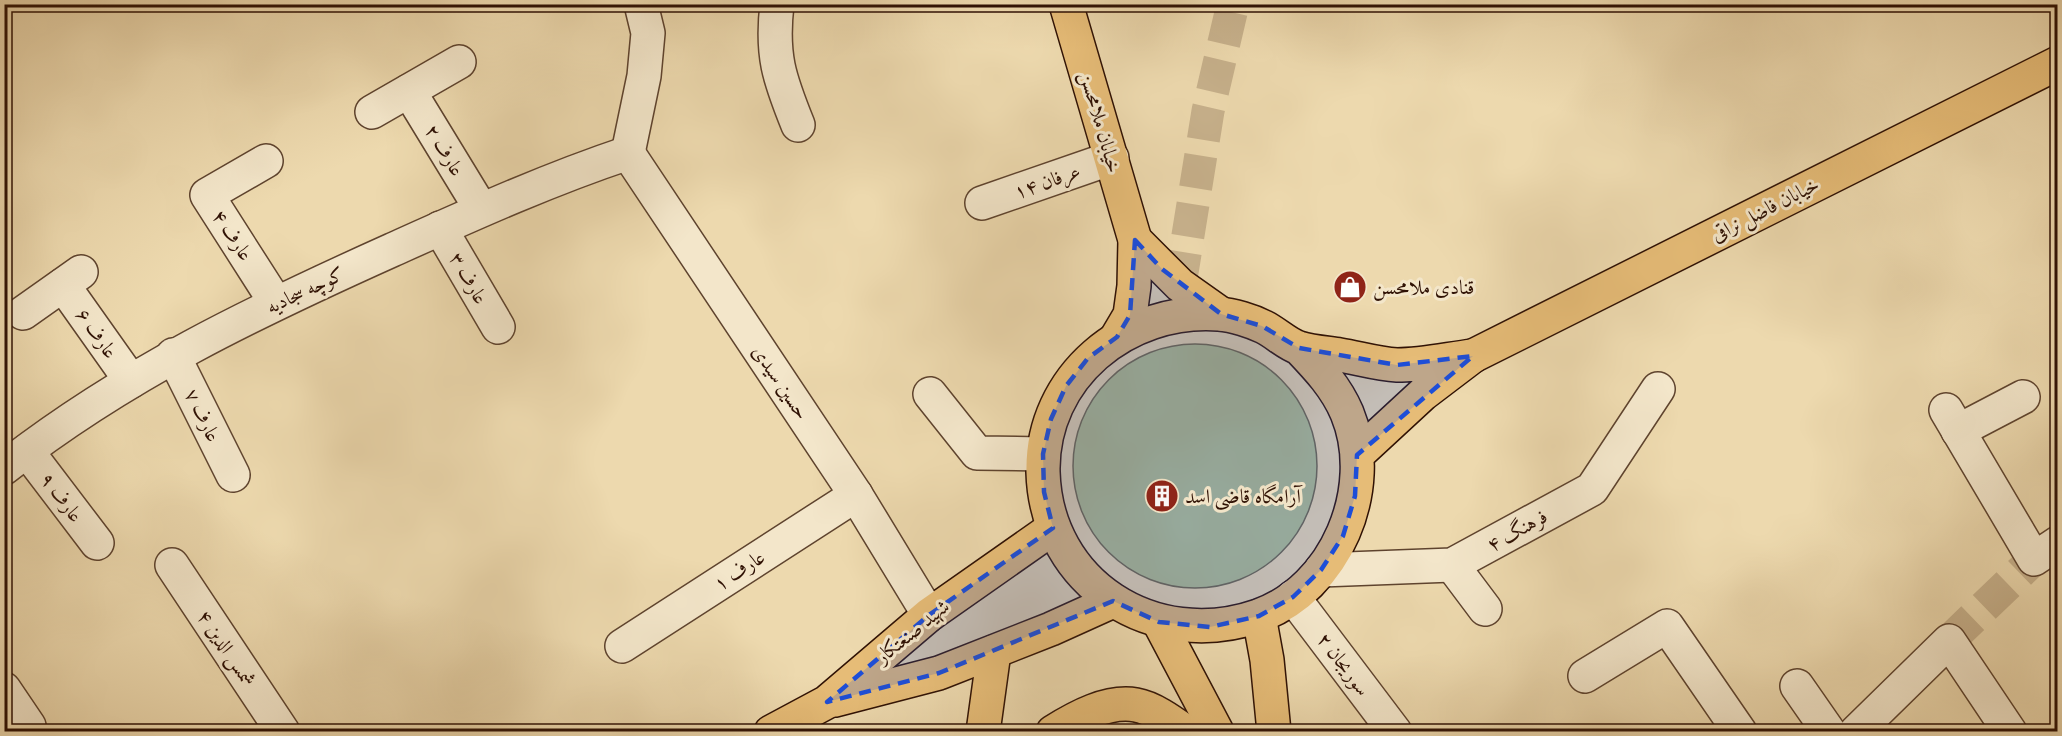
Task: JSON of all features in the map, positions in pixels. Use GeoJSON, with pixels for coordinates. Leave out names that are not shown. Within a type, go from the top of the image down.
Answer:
{"type":"FeatureCollection","features":[{"type":"Feature","properties":{"kind":"main road","name":"خیابان ملامحسن"},"geometry":{"type":"LineString","coordinates":[[1066,4],[1135,240]]}},
{"type":"Feature","properties":{"kind":"main road","name":"خیابان فاضل نراقی"},"geometry":{"type":"LineString","coordinates":[[1473,356],[2058,63]]}},
{"type":"Feature","properties":{"kind":"main road"},"geometry":{"type":"LineString","coordinates":[[1135,240],[1180,285],[1221,314]]}},
{"type":"Feature","properties":{"kind":"main road"},"geometry":{"type":"LineString","coordinates":[[1117,337],[1130,315],[1134,286],[1135,240]]}},
{"type":"Feature","properties":{"kind":"main road"},"geometry":{"type":"LineString","coordinates":[[1221,314],[1262,326],[1299,348],[1328,378],[1347,414],[1357,455],[1355,496],[1343,536],[1321,570],[1293,597],[1259,616],[1210,627],[1159,622],[1113,601],[1090,583],[1071,561],[1053,528],[1044,492],[1043,454],[1051,419],[1066,386],[1088,358],[1117,337],[1167,316],[1221,314]]}},
{"type":"Feature","properties":{"kind":"main road"},"geometry":{"type":"LineString","coordinates":[[1299,348],[1397,365],[1473,356]]}},
{"type":"Feature","properties":{"kind":"main road"},"geometry":{"type":"LineString","coordinates":[[1357,455],[1423,394],[1473,356]]}},
{"type":"Feature","properties":{"kind":"main road","name":"شهید صنعتکار"},"geometry":{"type":"LineString","coordinates":[[771,732],[827,702],[929,615],[1053,528]]}},
{"type":"Feature","properties":{"kind":"main road"},"geometry":{"type":"LineString","coordinates":[[827,702],[939,673],[1113,601]]}},
{"type":"Feature","properties":{"kind":"main road"},"geometry":{"type":"LineString","coordinates":[[1259,616],[1267,660],[1274,732]]}},
{"type":"Feature","properties":{"kind":"main road"},"geometry":{"type":"LineString","coordinates":[[1159,622],[1217,732]]}},
{"type":"Feature","properties":{"kind":"main road"},"geometry":{"type":"LineString","coordinates":[[983,732],[994,652]]}},
{"type":"Feature","properties":{"kind":"main road"},"geometry":{"type":"LineString","coordinates":[[1053,732],[1088,712],[1136,705],[1186,732]]}},
{"type":"Feature","properties":{"kind":"street"},"geometry":{"type":"LineString","coordinates":[[628,153],[644,76],[648,33],[641,4]]}},
{"type":"Feature","properties":{"kind":"street"},"geometry":{"type":"LineString","coordinates":[[777,4],[774,56],[780,82],[798,125]]}},
{"type":"Feature","properties":{"kind":"street"},"geometry":{"type":"LineString","coordinates":[[372,112],[459,62]]}},
{"type":"Feature","properties":{"kind":"street","name":"عارف ۲"},"geometry":{"type":"LineString","coordinates":[[409,91],[481,209]]}},
{"type":"Feature","properties":{"kind":"street","name":"کوچه سجادیه"},"geometry":{"type":"LineString","coordinates":[[16,460],[130,381],[173,355],[276,303],[481,209],[557,177],[628,153]]}},
{"type":"Feature","properties":{"kind":"street","name":"حسین سیدی"},"geometry":{"type":"LineString","coordinates":[[628,153],[856,495],[929,615]]}},
{"type":"Feature","properties":{"kind":"street","name":"عرفان ۱۴"},"geometry":{"type":"LineString","coordinates":[[982,203],[1112,158]]}},
{"type":"Feature","properties":{"kind":"street","name":"عارف ۴"},"geometry":{"type":"LineString","coordinates":[[266,160],[207,195],[276,303]]}},
{"type":"Feature","properties":{"kind":"street","name":"عارف ۳"},"geometry":{"type":"LineString","coordinates":[[440,228],[498,327]]}},
{"type":"Feature","properties":{"kind":"street","name":"عارف ۶"},"geometry":{"type":"LineString","coordinates":[[23,313],[73,278],[130,381]]}},
{"type":"Feature","properties":{"kind":"street","name":"عارف ۷"},"geometry":{"type":"LineString","coordinates":[[173,355],[232,475]]}},
{"type":"Feature","properties":{"kind":"street","name":"فرهنگ ۴"},"geometry":{"type":"LineString","coordinates":[[1321,570],[1452,565],[1592,489],[1658,389]]}},
{"type":"Feature","properties":{"kind":"street"},"geometry":{"type":"LineString","coordinates":[[930,394],[977,453],[1043,454]]}},
{"type":"Feature","properties":{"kind":"street"},"geometry":{"type":"LineString","coordinates":[[2023,396],[1952,421],[2046,551]]}},
{"type":"Feature","properties":{"kind":"street","name":"عارف ۹"},"geometry":{"type":"LineString","coordinates":[[16,460],[97,543]]}},
{"type":"Feature","properties":{"kind":"street","name":"عارف ۱"},"geometry":{"type":"LineString","coordinates":[[622,646],[856,495]]}},
{"type":"Feature","properties":{"kind":"street","name":"شمس الدین ۴"},"geometry":{"type":"LineString","coordinates":[[172,565],[283,732]]}},
{"type":"Feature","properties":{"kind":"street"},"geometry":{"type":"LineString","coordinates":[[1452,565],[1485,609]]}},
{"type":"Feature","properties":{"kind":"street","name":"سوریجان ۲"},"geometry":{"type":"LineString","coordinates":[[1293,597],[1395,732]]}},
{"type":"Feature","properties":{"kind":"street"},"geometry":{"type":"LineString","coordinates":[[1585,676],[1667,626],[1740,732]]}},
{"type":"Feature","properties":{"kind":"street"},"geometry":{"type":"LineString","coordinates":[[1856,732],[1949,641],[2010,732]]}},
{"type":"Feature","properties":{"kind":"street"},"geometry":{"type":"LineString","coordinates":[[1797,686],[1829,732]]}},
{"type":"Feature","properties":{"kind":"street"},"geometry":{"type":"LineString","coordinates":[[4,689],[29,726]]}},
{"type":"Feature","properties":{"kind":"highlighted area"},"geometry":{"type":"Polygon","coordinates":[[[1135,240],[1162,269],[1221,314],[1262,326],[1299,348],[1397,365],[1473,356],[1357,455],[1355,496],[1343,536],[1321,570],[1293,597],[1259,616],[1210,627],[1159,622],[1113,601],[939,673],[827,702],[929,615],[1053,528],[1044,492],[1043,454],[1051,419],[1066,386],[1088,358],[1117,337],[1130,315],[1135,240]]]}},
{"type":"Feature","properties":{"kind":"green space"},"geometry":{"type":"Polygon","coordinates":[[[1183,344],[1207,344],[1230,349],[1253,358],[1273,372],[1289,388],[1308,419],[1315,442],[1317,466],[1315,490],[1303,524],[1289,544],[1273,560],[1253,574],[1230,583],[1207,588],[1183,588],[1160,583],[1137,574],[1117,560],[1101,544],[1087,524],[1078,501],[1073,478],[1073,454],[1078,431],[1087,408],[1101,388],[1117,372],[1137,358],[1160,349],[1183,344]]]}},
{"type":"Feature","properties":{"kind":"tunnel"},"geometry":{"type":"LineString","coordinates":[[1180,285],[1208,111],[1233,4]]}},
{"type":"Feature","properties":{"kind":"tunnel"},"geometry":{"type":"LineString","coordinates":[[1949,641],[2034,559]]}},
{"type":"Feature","properties":{"kind":"place","name":"قنادی ملامحسن"},"geometry":{"type":"Point","coordinates":[1350,287]}},
{"type":"Feature","properties":{"kind":"place","name":"آرامگاه قاضی اسد"},"geometry":{"type":"Point","coordinates":[1162,496]}}]}
